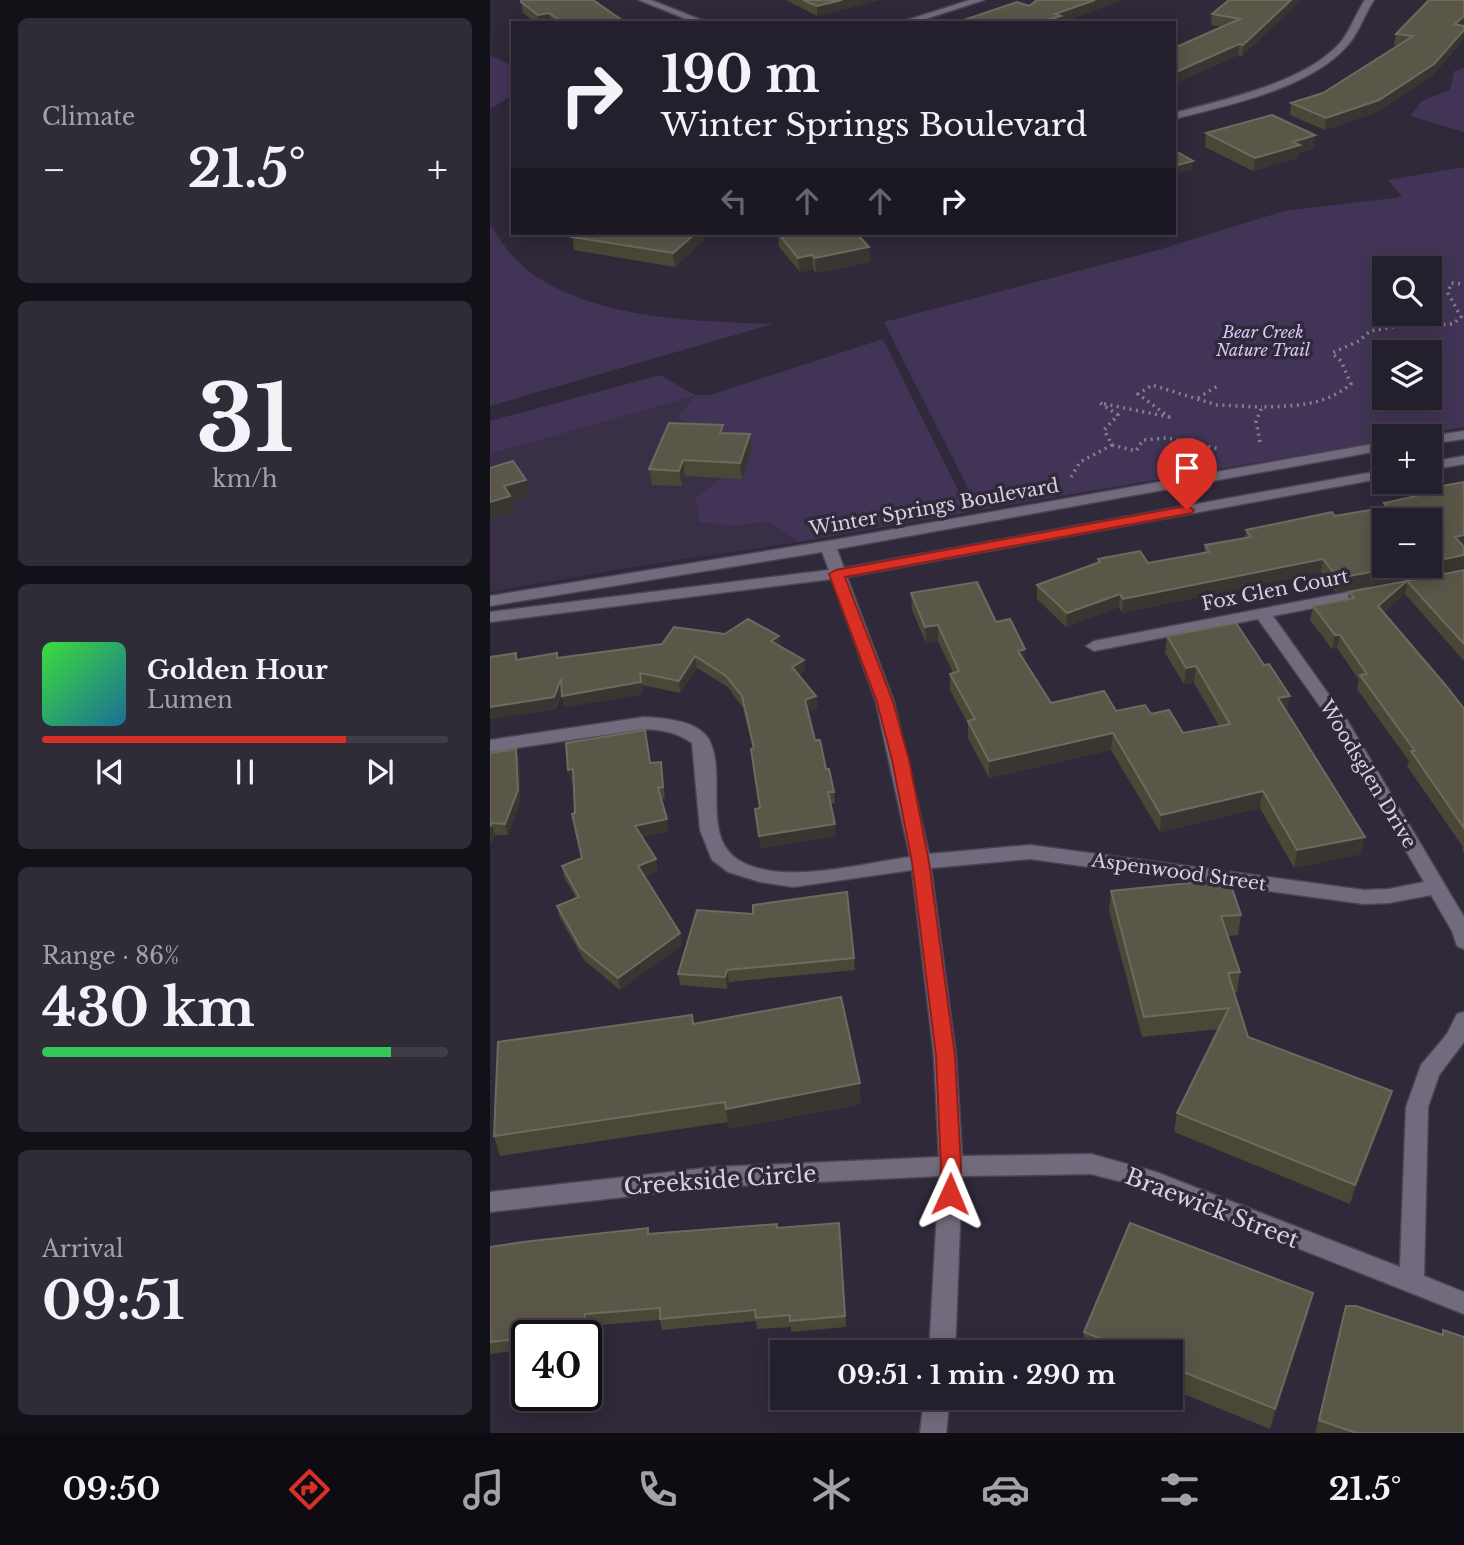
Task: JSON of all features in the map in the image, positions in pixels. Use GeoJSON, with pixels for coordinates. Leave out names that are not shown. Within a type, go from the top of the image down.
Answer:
{"type":"FeatureCollection","features":[{"type":"Feature","properties":{"kind":"street"},"geometry":{"type":"LineString","coordinates":[[643,0],[700,21]]}},
{"type":"Feature","properties":{"kind":"street"},"geometry":{"type":"LineString","coordinates":[[909,21],[980,0]]}},
{"type":"Feature","properties":{"kind":"street"},"geometry":{"type":"LineString","coordinates":[[1176,115],[1261,91],[1322,62],[1342,47],[1370,0]]}},
{"type":"Feature","properties":{"kind":"street"},"geometry":{"type":"LineString","coordinates":[[1442,438],[1464,435]]}},
{"type":"Feature","properties":{"kind":"street","name":"Winter Springs Boulevard"},"geometry":{"type":"LineString","coordinates":[[490,601],[648,573],[828,546],[1372,448]]}},
{"type":"Feature","properties":{"kind":"street"},"geometry":{"type":"LineString","coordinates":[[1442,464],[1464,460]]}},
{"type":"Feature","properties":{"kind":"street"},"geometry":{"type":"LineString","coordinates":[[490,617],[836,574],[1372,476]]}},
{"type":"Feature","properties":{"kind":"street"},"geometry":{"type":"LineString","coordinates":[[828,546],[885,702],[921,862],[945,1056],[951,1167],[943,1340]]}},
{"type":"Feature","properties":{"kind":"street","name":"Fox Glen Court"},"geometry":{"type":"LineString","coordinates":[[1094,646],[1383,590]]}},
{"type":"Feature","properties":{"kind":"street","name":"Woodsglen Drive"},"geometry":{"type":"LineString","coordinates":[[1262,613],[1341,724],[1462,931],[1464,941]]}},
{"type":"Feature","properties":{"kind":"street"},"geometry":{"type":"LineString","coordinates":[[490,746],[644,723],[666,724],[687,731],[700,740],[704,755],[709,830],[719,855],[735,867],[760,875],[793,880],[921,862]]}},
{"type":"Feature","properties":{"kind":"street","name":"Aspenwood Street"},"geometry":{"type":"LineString","coordinates":[[921,862],[1030,852],[1364,897],[1390,896],[1436,887]]}},
{"type":"Feature","properties":{"kind":"street"},"geometry":{"type":"LineString","coordinates":[[1412,1284],[1417,1107],[1429,1071],[1454,1040],[1464,1020]]}},
{"type":"Feature","properties":{"kind":"street","name":"Braewick Street"},"geometry":{"type":"LineString","coordinates":[[951,1167],[1091,1164],[1148,1179],[1464,1303]]}},
{"type":"Feature","properties":{"kind":"street","name":"Creekside Circle"},"geometry":{"type":"LineString","coordinates":[[490,1202],[715,1177],[951,1167]]}},
{"type":"Feature","properties":{"kind":"street"},"geometry":{"type":"LineString","coordinates":[[933,1433],[936,1410]]}},
{"type":"Feature","properties":{"kind":"path"},"geometry":{"type":"LineString","coordinates":[[1112,445],[1104,430],[1118,415],[1100,403],[1169,417],[1139,394],[1152,385],[1217,405],[1308,406],[1339,395],[1351,384],[1341,361],[1332,353],[1359,341],[1370,331],[1398,326],[1453,324],[1461,317],[1448,293],[1451,283],[1464,284]]}},
{"type":"Feature","properties":{"kind":"path"},"geometry":{"type":"LineString","coordinates":[[1198,399],[1219,384]]}},
{"type":"Feature","properties":{"kind":"path"},"geometry":{"type":"LineString","coordinates":[[1260,442],[1256,421],[1262,407]]}},
{"type":"Feature","properties":{"kind":"path"},"geometry":{"type":"LineString","coordinates":[[1071,477],[1080,462],[1112,445],[1136,451],[1143,440],[1167,439],[1220,449]]}},
{"type":"Feature","properties":{"kind":"shaded area"},"geometry":{"type":"Polygon","coordinates":[[[695,395],[706,436],[724,476],[696,497],[736,526],[769,522],[799,542],[490,592],[490,454],[695,395]]]}},
{"type":"Feature","properties":{"kind":"green space"},"geometry":{"type":"Polygon","coordinates":[[[490,55],[511,65],[511,96],[490,109],[490,55]]]}},
{"type":"Feature","properties":{"kind":"green space"},"geometry":{"type":"Polygon","coordinates":[[[1464,68],[1464,132],[1410,116],[1422,101],[1450,90],[1454,71],[1464,68]]]}},
{"type":"Feature","properties":{"kind":"green space","name":"Bear Creek Nature Trail"},"geometry":{"type":"Polygon","coordinates":[[[1464,167],[1464,427],[1442,431],[1442,424],[1372,424],[1372,443],[979,510],[884,322],[1158,250],[1284,211],[1402,197],[1388,180],[1464,167]]]}},
{"type":"Feature","properties":{"kind":"green space"},"geometry":{"type":"Polygon","coordinates":[[[490,224],[528,271],[562,291],[590,302],[620,310],[681,319],[773,324],[490,406],[490,224]]]}},
{"type":"Feature","properties":{"kind":"green space"},"geometry":{"type":"Polygon","coordinates":[[[883,339],[969,512],[799,542],[769,522],[736,526],[699,522],[696,497],[724,476],[706,436],[678,418],[694,396],[490,454],[490,421],[660,375],[695,395],[710,395],[883,339]]]}},
{"type":"Feature","properties":{"kind":"building"},"geometry":{"type":"Polygon","coordinates":[[[593,0],[623,21],[561,21],[549,13],[538,15],[521,2],[593,0]]]}},
{"type":"Feature","properties":{"kind":"building"},"geometry":{"type":"Polygon","coordinates":[[[803,0],[842,0],[817,6],[803,0]]]}},
{"type":"Feature","properties":{"kind":"building"},"geometry":{"type":"Polygon","coordinates":[[[1037,0],[1095,0],[1055,14],[1061,16],[1044,21],[961,21],[1017,2],[1029,6],[1037,0]]]}},
{"type":"Feature","properties":{"kind":"building"},"geometry":{"type":"Polygon","coordinates":[[[1229,0],[1291,0],[1243,45],[1239,44],[1176,72],[1176,47],[1240,19],[1212,14],[1229,0]]]}},
{"type":"Feature","properties":{"kind":"building"},"geometry":{"type":"Polygon","coordinates":[[[1429,0],[1464,0],[1464,16],[1455,24],[1464,26],[1464,30],[1434,64],[1379,100],[1326,118],[1291,103],[1323,93],[1413,36],[1396,34],[1429,0]]]}},
{"type":"Feature","properties":{"kind":"building"},"geometry":{"type":"Polygon","coordinates":[[[1272,115],[1315,135],[1293,142],[1300,145],[1255,158],[1206,133],[1272,115]]]}},
{"type":"Feature","properties":{"kind":"building"},"geometry":{"type":"Polygon","coordinates":[[[1176,151],[1193,161],[1176,165],[1176,151]]]}},
{"type":"Feature","properties":{"kind":"building"},"geometry":{"type":"Polygon","coordinates":[[[576,235],[694,235],[673,253],[572,237],[576,235]]]}},
{"type":"Feature","properties":{"kind":"building"},"geometry":{"type":"Polygon","coordinates":[[[780,235],[858,235],[869,247],[815,258],[812,255],[798,258],[780,235]]]}},
{"type":"Feature","properties":{"kind":"building"},"geometry":{"type":"Polygon","coordinates":[[[669,423],[723,425],[720,433],[750,434],[740,463],[683,460],[679,471],[649,469],[669,423]]]}},
{"type":"Feature","properties":{"kind":"building"},"geometry":{"type":"Polygon","coordinates":[[[513,461],[526,480],[504,486],[510,496],[490,502],[490,468],[513,461]]]}},
{"type":"Feature","properties":{"kind":"building"},"geometry":{"type":"Polygon","coordinates":[[[1464,482],[1464,535],[1455,537],[1464,547],[1464,555],[1442,560],[1442,508],[1382,508],[1388,507],[1384,503],[1425,494],[1442,494],[1442,486],[1464,482]]]}},
{"type":"Feature","properties":{"kind":"building"},"geometry":{"type":"Polygon","coordinates":[[[1372,510],[1372,572],[1338,578],[1323,559],[1123,599],[1120,594],[1067,613],[1037,585],[1100,562],[1098,559],[1140,551],[1148,563],[1209,552],[1205,545],[1251,537],[1246,530],[1332,512],[1335,516],[1372,510]]]}},
{"type":"Feature","properties":{"kind":"building"},"geometry":{"type":"Polygon","coordinates":[[[1464,570],[1464,644],[1407,581],[1378,606],[1464,709],[1464,828],[1411,751],[1415,751],[1360,675],[1367,674],[1340,635],[1335,635],[1313,606],[1354,598],[1349,592],[1422,578],[1442,578],[1442,574],[1464,570]]]}},
{"type":"Feature","properties":{"kind":"building"},"geometry":{"type":"Polygon","coordinates":[[[977,582],[996,622],[1010,619],[1025,649],[1018,651],[1051,703],[1104,691],[1116,711],[1145,705],[1151,714],[1169,710],[1183,733],[1230,724],[1196,666],[1186,668],[1167,636],[1236,623],[1264,665],[1269,664],[1290,696],[1278,698],[1365,837],[1297,850],[1263,791],[1161,815],[1113,733],[989,761],[968,721],[975,719],[950,674],[959,671],[938,625],[925,627],[911,593],[977,582]]]}},
{"type":"Feature","properties":{"kind":"building"},"geometry":{"type":"Polygon","coordinates":[[[748,619],[779,636],[771,641],[804,660],[792,667],[816,696],[805,700],[815,740],[820,740],[826,769],[829,769],[834,792],[828,792],[835,824],[759,836],[755,809],[760,808],[751,749],[754,748],[742,696],[726,676],[695,656],[679,681],[640,673],[641,682],[562,696],[561,679],[554,697],[490,707],[490,657],[516,653],[516,660],[557,653],[557,658],[662,644],[674,627],[725,634],[748,619]]]}},
{"type":"Feature","properties":{"kind":"building"},"geometry":{"type":"Polygon","coordinates":[[[645,730],[650,763],[661,762],[663,787],[658,788],[667,819],[635,826],[656,859],[638,866],[680,933],[618,978],[581,948],[557,906],[579,897],[562,866],[582,858],[572,814],[575,813],[573,769],[568,770],[566,743],[645,730]]]}},
{"type":"Feature","properties":{"kind":"building"},"geometry":{"type":"Polygon","coordinates":[[[516,749],[518,790],[505,824],[492,823],[490,827],[490,753],[516,749]]]}},
{"type":"Feature","properties":{"kind":"building"},"geometry":{"type":"Polygon","coordinates":[[[1229,879],[1241,915],[1221,916],[1240,972],[1228,973],[1248,1037],[1392,1091],[1355,1185],[1177,1113],[1229,1008],[1144,1017],[1111,891],[1229,879]]]}},
{"type":"Feature","properties":{"kind":"building"},"geometry":{"type":"Polygon","coordinates":[[[847,892],[854,958],[727,970],[725,977],[678,974],[697,910],[753,914],[753,905],[847,892]]]}},
{"type":"Feature","properties":{"kind":"building"},"geometry":{"type":"Polygon","coordinates":[[[841,997],[860,1083],[726,1109],[725,1102],[494,1136],[498,1042],[692,1015],[693,1024],[841,997]]]}},
{"type":"Feature","properties":{"kind":"building"},"geometry":{"type":"Polygon","coordinates":[[[839,1223],[845,1316],[790,1321],[790,1315],[756,1318],[755,1310],[660,1319],[660,1308],[585,1314],[584,1320],[511,1320],[511,1340],[490,1342],[490,1247],[648,1228],[648,1234],[777,1224],[777,1228],[839,1223]]]}},
{"type":"Feature","properties":{"kind":"building"},"geometry":{"type":"Polygon","coordinates":[[[1130,1223],[1313,1293],[1275,1409],[1183,1372],[1183,1340],[1104,1340],[1084,1332],[1130,1223]]]}},
{"type":"Feature","properties":{"kind":"building"},"geometry":{"type":"Polygon","coordinates":[[[1346,1306],[1356,1306],[1443,1335],[1443,1330],[1464,1337],[1464,1433],[1356,1433],[1319,1420],[1346,1306]]]}},
{"type":"Feature","properties":{"kind":"route"},"geometry":{"type":"LineString","coordinates":[[950,1194],[945,1056],[921,862],[885,702],[836,574],[1187,510]]}}]}
